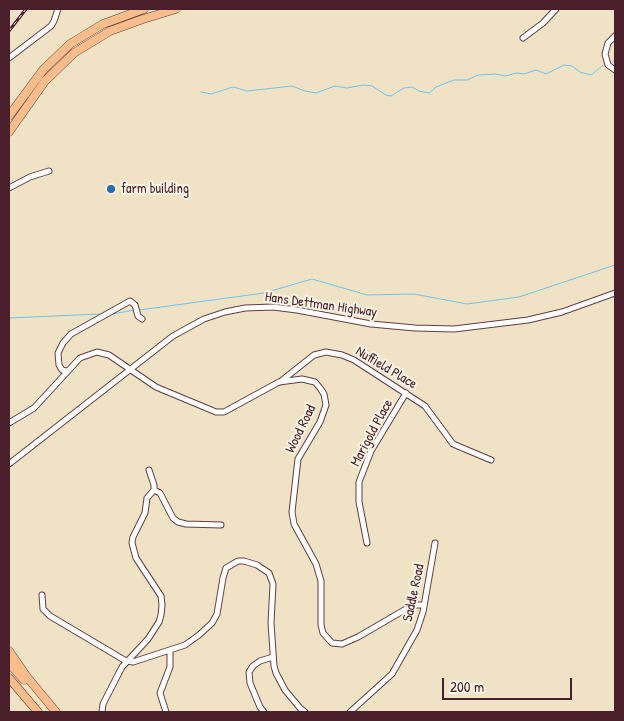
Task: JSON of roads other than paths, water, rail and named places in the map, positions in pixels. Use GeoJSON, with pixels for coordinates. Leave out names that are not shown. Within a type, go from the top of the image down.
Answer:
{"type":"FeatureCollection","features":[{"type":"Feature","properties":{"kind":"highway"},"geometry":{"type":"LineString","coordinates":[[9,116],[42,70],[70,44],[103,24],[144,9]]}},
{"type":"Feature","properties":{"kind":"highway"},"geometry":{"type":"LineString","coordinates":[[9,132],[45,81],[74,53],[110,31],[143,18],[176,9]]}},
{"type":"Feature","properties":{"kind":"highway"},"geometry":{"type":"LineString","coordinates":[[9,651],[27,677],[56,712]]}},
{"type":"Feature","properties":{"kind":"highway"},"geometry":{"type":"LineString","coordinates":[[9,663],[50,712]]}},
{"type":"Feature","properties":{"kind":"highway"},"geometry":{"type":"LineString","coordinates":[[9,678],[36,712]]}},
{"type":"Feature","properties":{"kind":"highway"},"geometry":{"type":"LineString","coordinates":[[9,686],[36,712]]}},
{"type":"Feature","properties":{"kind":"street"},"geometry":{"type":"LineString","coordinates":[[9,58],[51,26],[58,9]]}},
{"type":"Feature","properties":{"kind":"street"},"geometry":{"type":"LineString","coordinates":[[523,38],[543,23],[556,9]]}},
{"type":"Feature","properties":{"kind":"street"},"geometry":{"type":"LineString","coordinates":[[615,36],[608,43],[605,54],[608,65],[615,70]]}},
{"type":"Feature","properties":{"kind":"street"},"geometry":{"type":"LineString","coordinates":[[9,188],[30,177],[50,171]]}},
{"type":"Feature","properties":{"kind":"street","name":"Hans Dettman Highway"},"geometry":{"type":"LineString","coordinates":[[9,464],[173,336],[214,315],[245,308],[282,308],[371,324],[454,329],[528,320],[562,312],[615,293]]}},
{"type":"Feature","properties":{"kind":"street"},"geometry":{"type":"LineString","coordinates":[[66,371],[60,368],[58,357],[65,339],[82,326],[109,314],[130,301],[135,305],[138,316],[142,319]]}},
{"type":"Feature","properties":{"kind":"street","name":"Wood Road"},"geometry":{"type":"LineString","coordinates":[[9,423],[34,408],[66,371],[85,355],[97,352],[109,355],[148,383],[212,411],[220,412],[247,401],[279,382],[308,380],[320,388],[325,400],[324,414],[298,459],[292,512],[294,524],[316,564],[321,581],[321,625],[326,637],[332,643],[342,644],[413,605],[424,605]]}},
{"type":"Feature","properties":{"kind":"street","name":"Nuffield Place"},"geometry":{"type":"LineString","coordinates":[[279,382],[309,358],[320,353],[326,352],[354,360],[428,409],[453,444],[491,460]]}},
{"type":"Feature","properties":{"kind":"street","name":"Marigold Place"},"geometry":{"type":"LineString","coordinates":[[367,543],[359,502],[359,482],[372,451],[406,393]]}},
{"type":"Feature","properties":{"kind":"street"},"geometry":{"type":"LineString","coordinates":[[102,712],[104,704],[126,661],[148,639],[159,622],[161,615],[161,596],[133,551],[133,537],[142,516],[142,509],[146,505],[147,498],[154,490],[148,470]]}},
{"type":"Feature","properties":{"kind":"street"},"geometry":{"type":"LineString","coordinates":[[154,490],[160,493],[172,518],[178,522],[186,524],[221,524]]}},
{"type":"Feature","properties":{"kind":"street","name":"Saddle Road"},"geometry":{"type":"LineString","coordinates":[[350,712],[388,678],[417,630],[424,605],[435,543]]}},
{"type":"Feature","properties":{"kind":"street"},"geometry":{"type":"LineString","coordinates":[[42,595],[43,609],[50,616],[126,661],[137,661],[190,643],[212,623],[217,614],[224,572],[230,565],[244,561],[262,567],[271,578],[273,589],[271,623],[276,673],[282,685],[305,712]]}},
{"type":"Feature","properties":{"kind":"street"},"geometry":{"type":"LineString","coordinates":[[166,712],[160,693],[170,667],[170,651]]}},
{"type":"Feature","properties":{"kind":"street"},"geometry":{"type":"LineString","coordinates":[[264,712],[260,708],[250,683],[249,672],[252,666],[260,661],[273,657]]}},
{"type":"Feature","properties":{"kind":"waterway"},"geometry":{"type":"LineString","coordinates":[[201,92],[211,94],[233,87],[247,91],[292,86],[316,93],[335,86],[347,88],[363,85],[372,86],[391,96],[404,88],[412,87],[429,93],[436,87],[454,80],[467,80],[478,75],[496,74],[505,76],[517,73],[524,74],[536,70],[546,74],[564,65],[572,66],[580,72],[591,75],[602,66]]}},
{"type":"Feature","properties":{"kind":"waterway"},"geometry":{"type":"LineString","coordinates":[[139,310],[264,293],[312,279],[367,295],[414,294],[467,304],[519,297],[615,265]]}},
{"type":"Feature","properties":{"kind":"waterway"},"geometry":{"type":"LineString","coordinates":[[112,314],[135,310]]}},
{"type":"Feature","properties":{"kind":"waterway"},"geometry":{"type":"LineString","coordinates":[[9,318],[100,314]]}},
{"type":"Feature","properties":{"kind":"railway"},"geometry":{"type":"LineString","coordinates":[[9,31],[26,9]]}},
{"type":"Feature","properties":{"kind":"place","name":"farm building"},"geometry":{"type":"Point","coordinates":[111,189]}}]}
